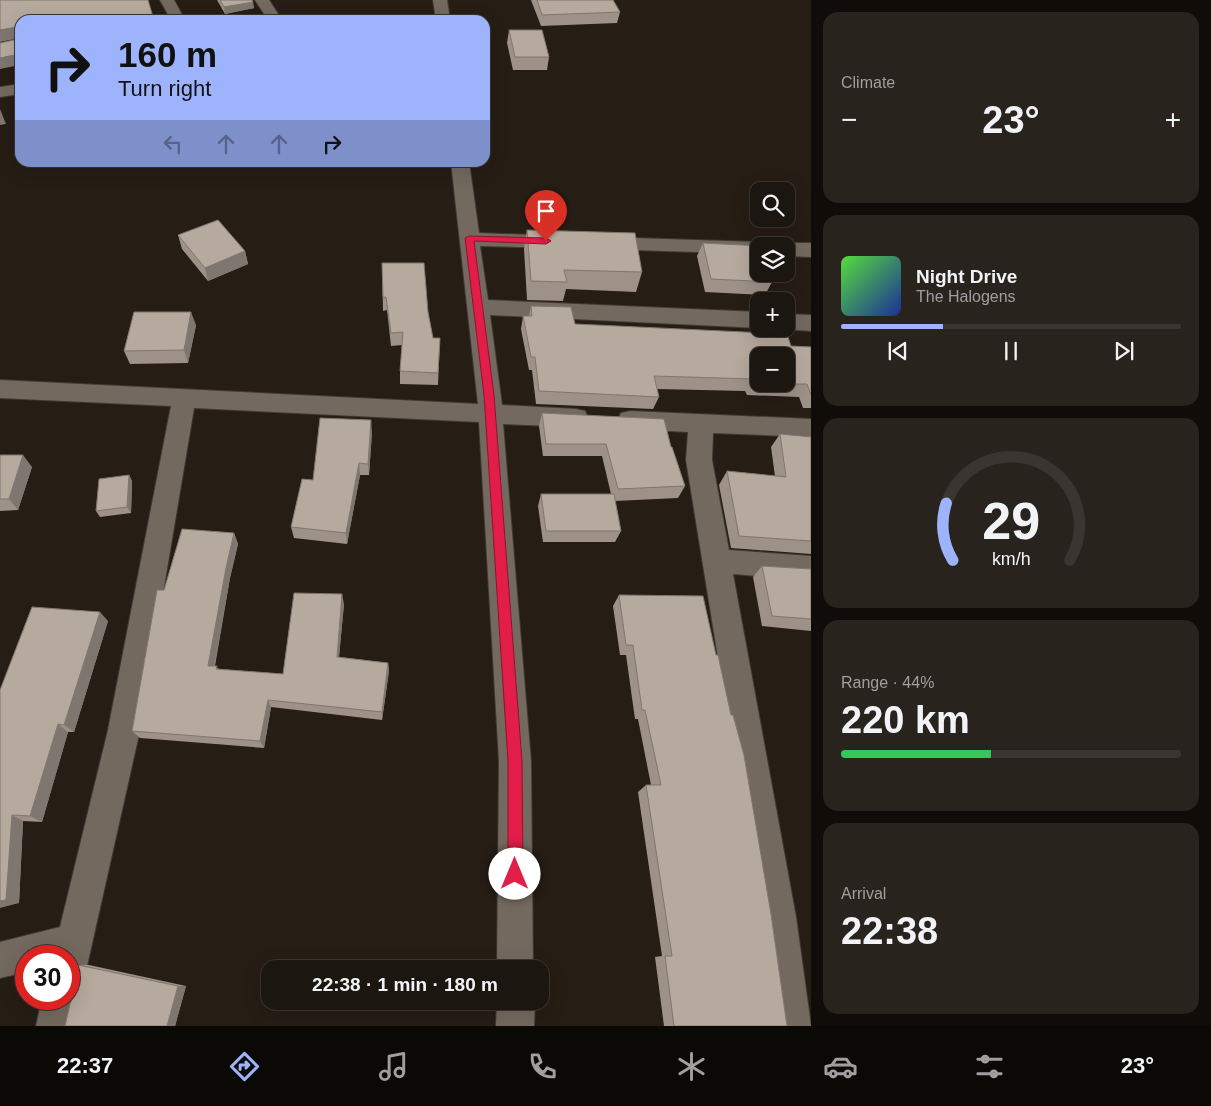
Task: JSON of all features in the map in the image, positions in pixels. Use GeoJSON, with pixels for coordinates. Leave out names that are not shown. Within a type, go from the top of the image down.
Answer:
{"type":"FeatureCollection","features":[{"type":"Feature","properties":{"kind":"street"},"geometry":{"type":"LineString","coordinates":[[167,0],[175,15]]}},
{"type":"Feature","properties":{"kind":"street"},"geometry":{"type":"LineString","coordinates":[[262,0],[272,15]]}},
{"type":"Feature","properties":{"kind":"street"},"geometry":{"type":"LineString","coordinates":[[440,0],[442,15]]}},
{"type":"Feature","properties":{"kind":"street"},"geometry":{"type":"LineString","coordinates":[[0,92],[15,90]]}},
{"type":"Feature","properties":{"kind":"street"},"geometry":{"type":"LineString","coordinates":[[461,167],[490,414],[515,761],[516,960]]}},
{"type":"Feature","properties":{"kind":"street"},"geometry":{"type":"LineString","coordinates":[[469,238],[750,248]]}},
{"type":"Feature","properties":{"kind":"street"},"geometry":{"type":"LineString","coordinates":[[795,249],[811,250]]}},
{"type":"Feature","properties":{"kind":"street"},"geometry":{"type":"LineString","coordinates":[[478,307],[750,320]]}},
{"type":"Feature","properties":{"kind":"street"},"geometry":{"type":"LineString","coordinates":[[795,322],[811,323]]}},
{"type":"Feature","properties":{"kind":"street"},"geometry":{"type":"LineString","coordinates":[[0,389],[811,428]]}},
{"type":"Feature","properties":{"kind":"street"},"geometry":{"type":"LineString","coordinates":[[74,945],[124,730],[184,398]]}},
{"type":"Feature","properties":{"kind":"street"},"geometry":{"type":"LineString","coordinates":[[701,423],[700,460],[778,918],[793,1026]]}},
{"type":"Feature","properties":{"kind":"street"},"geometry":{"type":"LineString","coordinates":[[717,561],[811,568]]}},
{"type":"Feature","properties":{"kind":"street"},"geometry":{"type":"LineString","coordinates":[[0,960],[15,959]]}},
{"type":"Feature","properties":{"kind":"street"},"geometry":{"type":"LineString","coordinates":[[54,1026],[58,1010]]}},
{"type":"Feature","properties":{"kind":"street"},"geometry":{"type":"LineString","coordinates":[[515,1026],[516,1010]]}},
{"type":"Feature","properties":{"kind":"building"},"geometry":{"type":"Polygon","coordinates":[[[0,0],[148,0],[152,15],[15,15],[15,27],[0,30],[0,0]]]}},
{"type":"Feature","properties":{"kind":"building"},"geometry":{"type":"Polygon","coordinates":[[[220,0],[252,0],[253,2],[224,7],[220,0]]]}},
{"type":"Feature","properties":{"kind":"building"},"geometry":{"type":"Polygon","coordinates":[[[537,0],[613,0],[620,12],[542,15],[537,0]]]}},
{"type":"Feature","properties":{"kind":"building"},"geometry":{"type":"Polygon","coordinates":[[[509,30],[542,30],[549,57],[515,57],[509,30]]]}},
{"type":"Feature","properties":{"kind":"building"},"geometry":{"type":"Polygon","coordinates":[[[15,40],[15,55],[0,58],[0,43],[15,40]]]}},
{"type":"Feature","properties":{"kind":"building"},"geometry":{"type":"Polygon","coordinates":[[[218,220],[245,251],[205,268],[178,235],[218,220]]]}},
{"type":"Feature","properties":{"kind":"building"},"geometry":{"type":"Polygon","coordinates":[[[527,230],[635,233],[642,272],[564,270],[567,282],[531,281],[527,230]]]}},
{"type":"Feature","properties":{"kind":"building"},"geometry":{"type":"Polygon","coordinates":[[[703,243],[750,245],[750,281],[711,279],[703,243]]]}},
{"type":"Feature","properties":{"kind":"building"},"geometry":{"type":"Polygon","coordinates":[[[382,263],[424,263],[428,312],[433,338],[440,338],[438,373],[400,371],[403,332],[391,333],[386,297],[383,297],[382,263]]]}},
{"type":"Feature","properties":{"kind":"building"},"geometry":{"type":"Polygon","coordinates":[[[531,306],[571,307],[575,324],[750,332],[750,337],[788,337],[791,346],[811,347],[811,395],[807,384],[795,384],[795,347],[750,347],[750,379],[654,376],[659,397],[539,391],[535,357],[531,357],[523,316],[532,316],[531,306]]]}},
{"type":"Feature","properties":{"kind":"building"},"geometry":{"type":"Polygon","coordinates":[[[134,312],[191,312],[184,350],[124,351],[134,312]]]}},
{"type":"Feature","properties":{"kind":"building"},"geometry":{"type":"Polygon","coordinates":[[[542,413],[664,419],[671,447],[685,486],[618,489],[606,444],[546,444],[542,413]]]}},
{"type":"Feature","properties":{"kind":"building"},"geometry":{"type":"Polygon","coordinates":[[[320,418],[371,420],[368,464],[359,463],[346,533],[291,527],[302,479],[313,480],[320,418]]]}},
{"type":"Feature","properties":{"kind":"building"},"geometry":{"type":"Polygon","coordinates":[[[780,434],[811,437],[811,541],[739,536],[727,471],[786,477],[780,434]]]}},
{"type":"Feature","properties":{"kind":"building"},"geometry":{"type":"Polygon","coordinates":[[[0,455],[23,455],[9,499],[0,499],[0,455]]]}},
{"type":"Feature","properties":{"kind":"building"},"geometry":{"type":"Polygon","coordinates":[[[129,475],[127,507],[96,511],[99,479],[129,475]]]}},
{"type":"Feature","properties":{"kind":"building"},"geometry":{"type":"Polygon","coordinates":[[[541,494],[614,494],[621,531],[546,531],[541,494]]]}},
{"type":"Feature","properties":{"kind":"building"},"geometry":{"type":"Polygon","coordinates":[[[182,529],[234,533],[208,666],[217,666],[216,669],[283,674],[294,593],[342,594],[337,657],[388,663],[382,712],[268,700],[260,741],[132,731],[157,590],[164,590],[182,529]]]}},
{"type":"Feature","properties":{"kind":"building"},"geometry":{"type":"Polygon","coordinates":[[[762,566],[811,569],[811,619],[772,616],[762,566]]]}},
{"type":"Feature","properties":{"kind":"building"},"geometry":{"type":"Polygon","coordinates":[[[619,595],[703,596],[731,715],[733,715],[744,755],[771,914],[787,1026],[674,1026],[665,956],[672,956],[646,785],[661,785],[645,710],[642,710],[633,645],[626,645],[619,595]]]}},
{"type":"Feature","properties":{"kind":"building"},"geometry":{"type":"Polygon","coordinates":[[[32,607],[100,612],[64,725],[58,724],[30,816],[12,815],[6,900],[0,901],[0,690],[32,607]]]}},
{"type":"Feature","properties":{"kind":"building"},"geometry":{"type":"Polygon","coordinates":[[[80,965],[178,986],[167,1026],[65,1026],[69,1010],[80,1010],[80,965]]]}},
{"type":"Feature","properties":{"kind":"route"},"geometry":{"type":"LineString","coordinates":[[515,874],[515,761],[489,395],[469,238],[546,241]]}}]}
